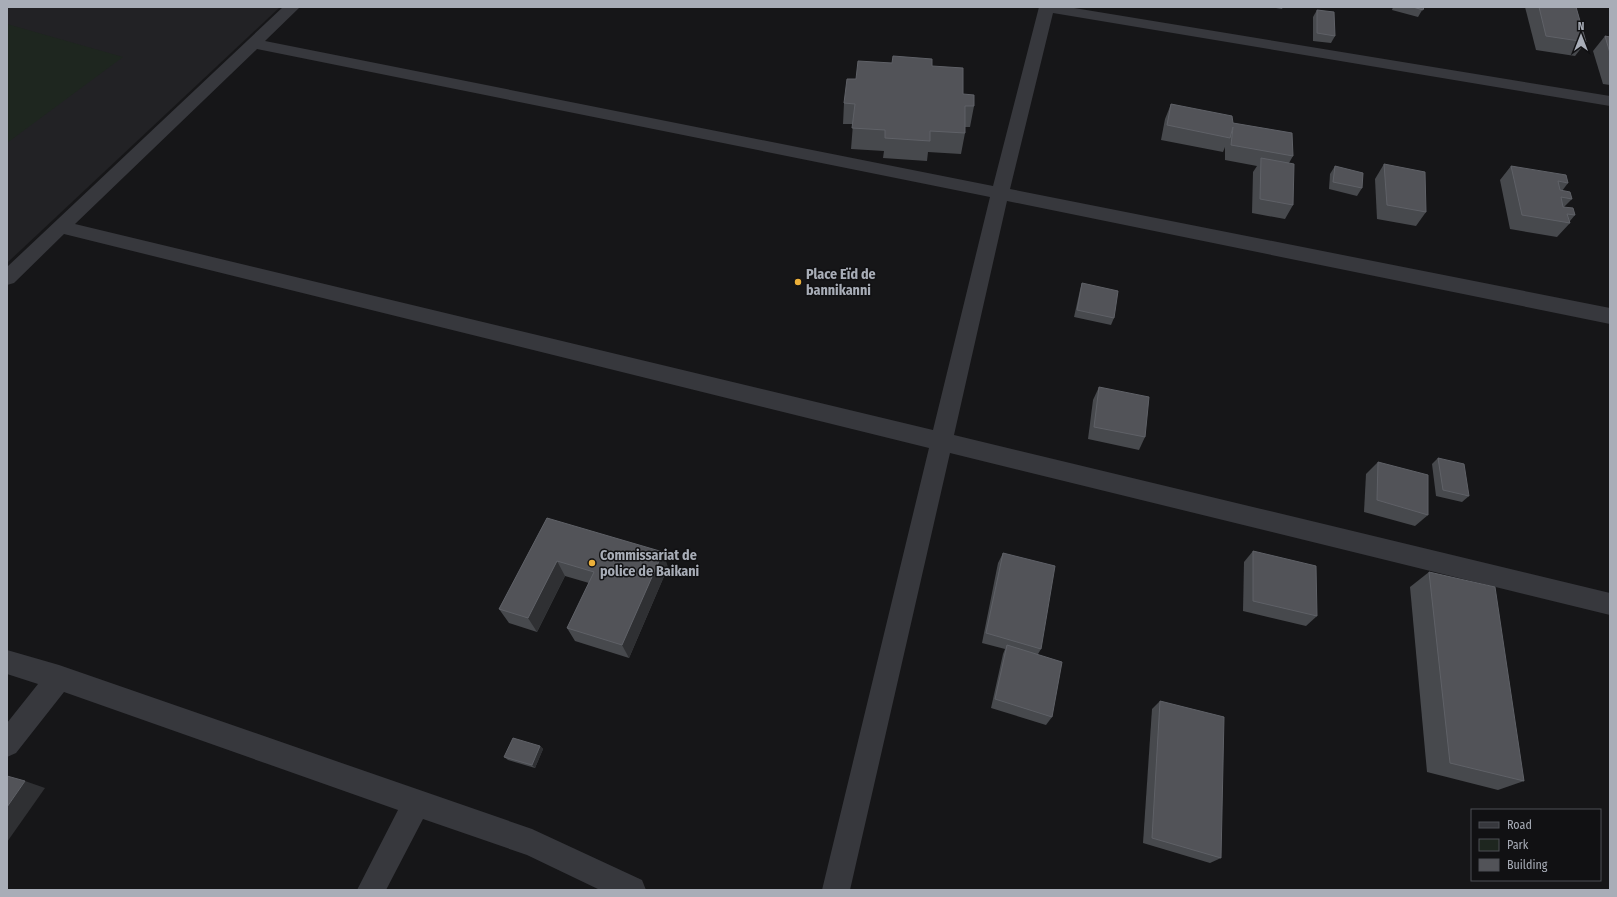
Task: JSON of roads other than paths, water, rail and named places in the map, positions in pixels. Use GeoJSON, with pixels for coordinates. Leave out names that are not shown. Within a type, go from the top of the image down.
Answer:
{"type":"FeatureCollection","features":[{"type":"Feature","properties":{"kind":"street"},"geometry":{"type":"LineString","coordinates":[[7,278],[292,7]]}},
{"type":"Feature","properties":{"kind":"street"},"geometry":{"type":"LineString","coordinates":[[836,890],[1000,193],[1047,8],[1610,101]]}},
{"type":"Feature","properties":{"kind":"street"},"geometry":{"type":"LineString","coordinates":[[253,44],[1610,316]]}},
{"type":"Feature","properties":{"kind":"street"},"geometry":{"type":"LineString","coordinates":[[61,227],[1610,604]]}},
{"type":"Feature","properties":{"kind":"street"},"geometry":{"type":"LineString","coordinates":[[7,662],[58,678],[532,843],[632,890]]}},
{"type":"Feature","properties":{"kind":"street"},"geometry":{"type":"LineString","coordinates":[[7,744],[58,678]]}},
{"type":"Feature","properties":{"kind":"street"},"geometry":{"type":"LineString","coordinates":[[371,890],[416,803]]}},
{"type":"Feature","properties":{"kind":"place","name":"Place Eïd de bannikanni"},"geometry":{"type":"Point","coordinates":[798,282]}},
{"type":"Feature","properties":{"kind":"place","name":"Commissariat de police de Baikani"},"geometry":{"type":"Point","coordinates":[592,563]}}]}
